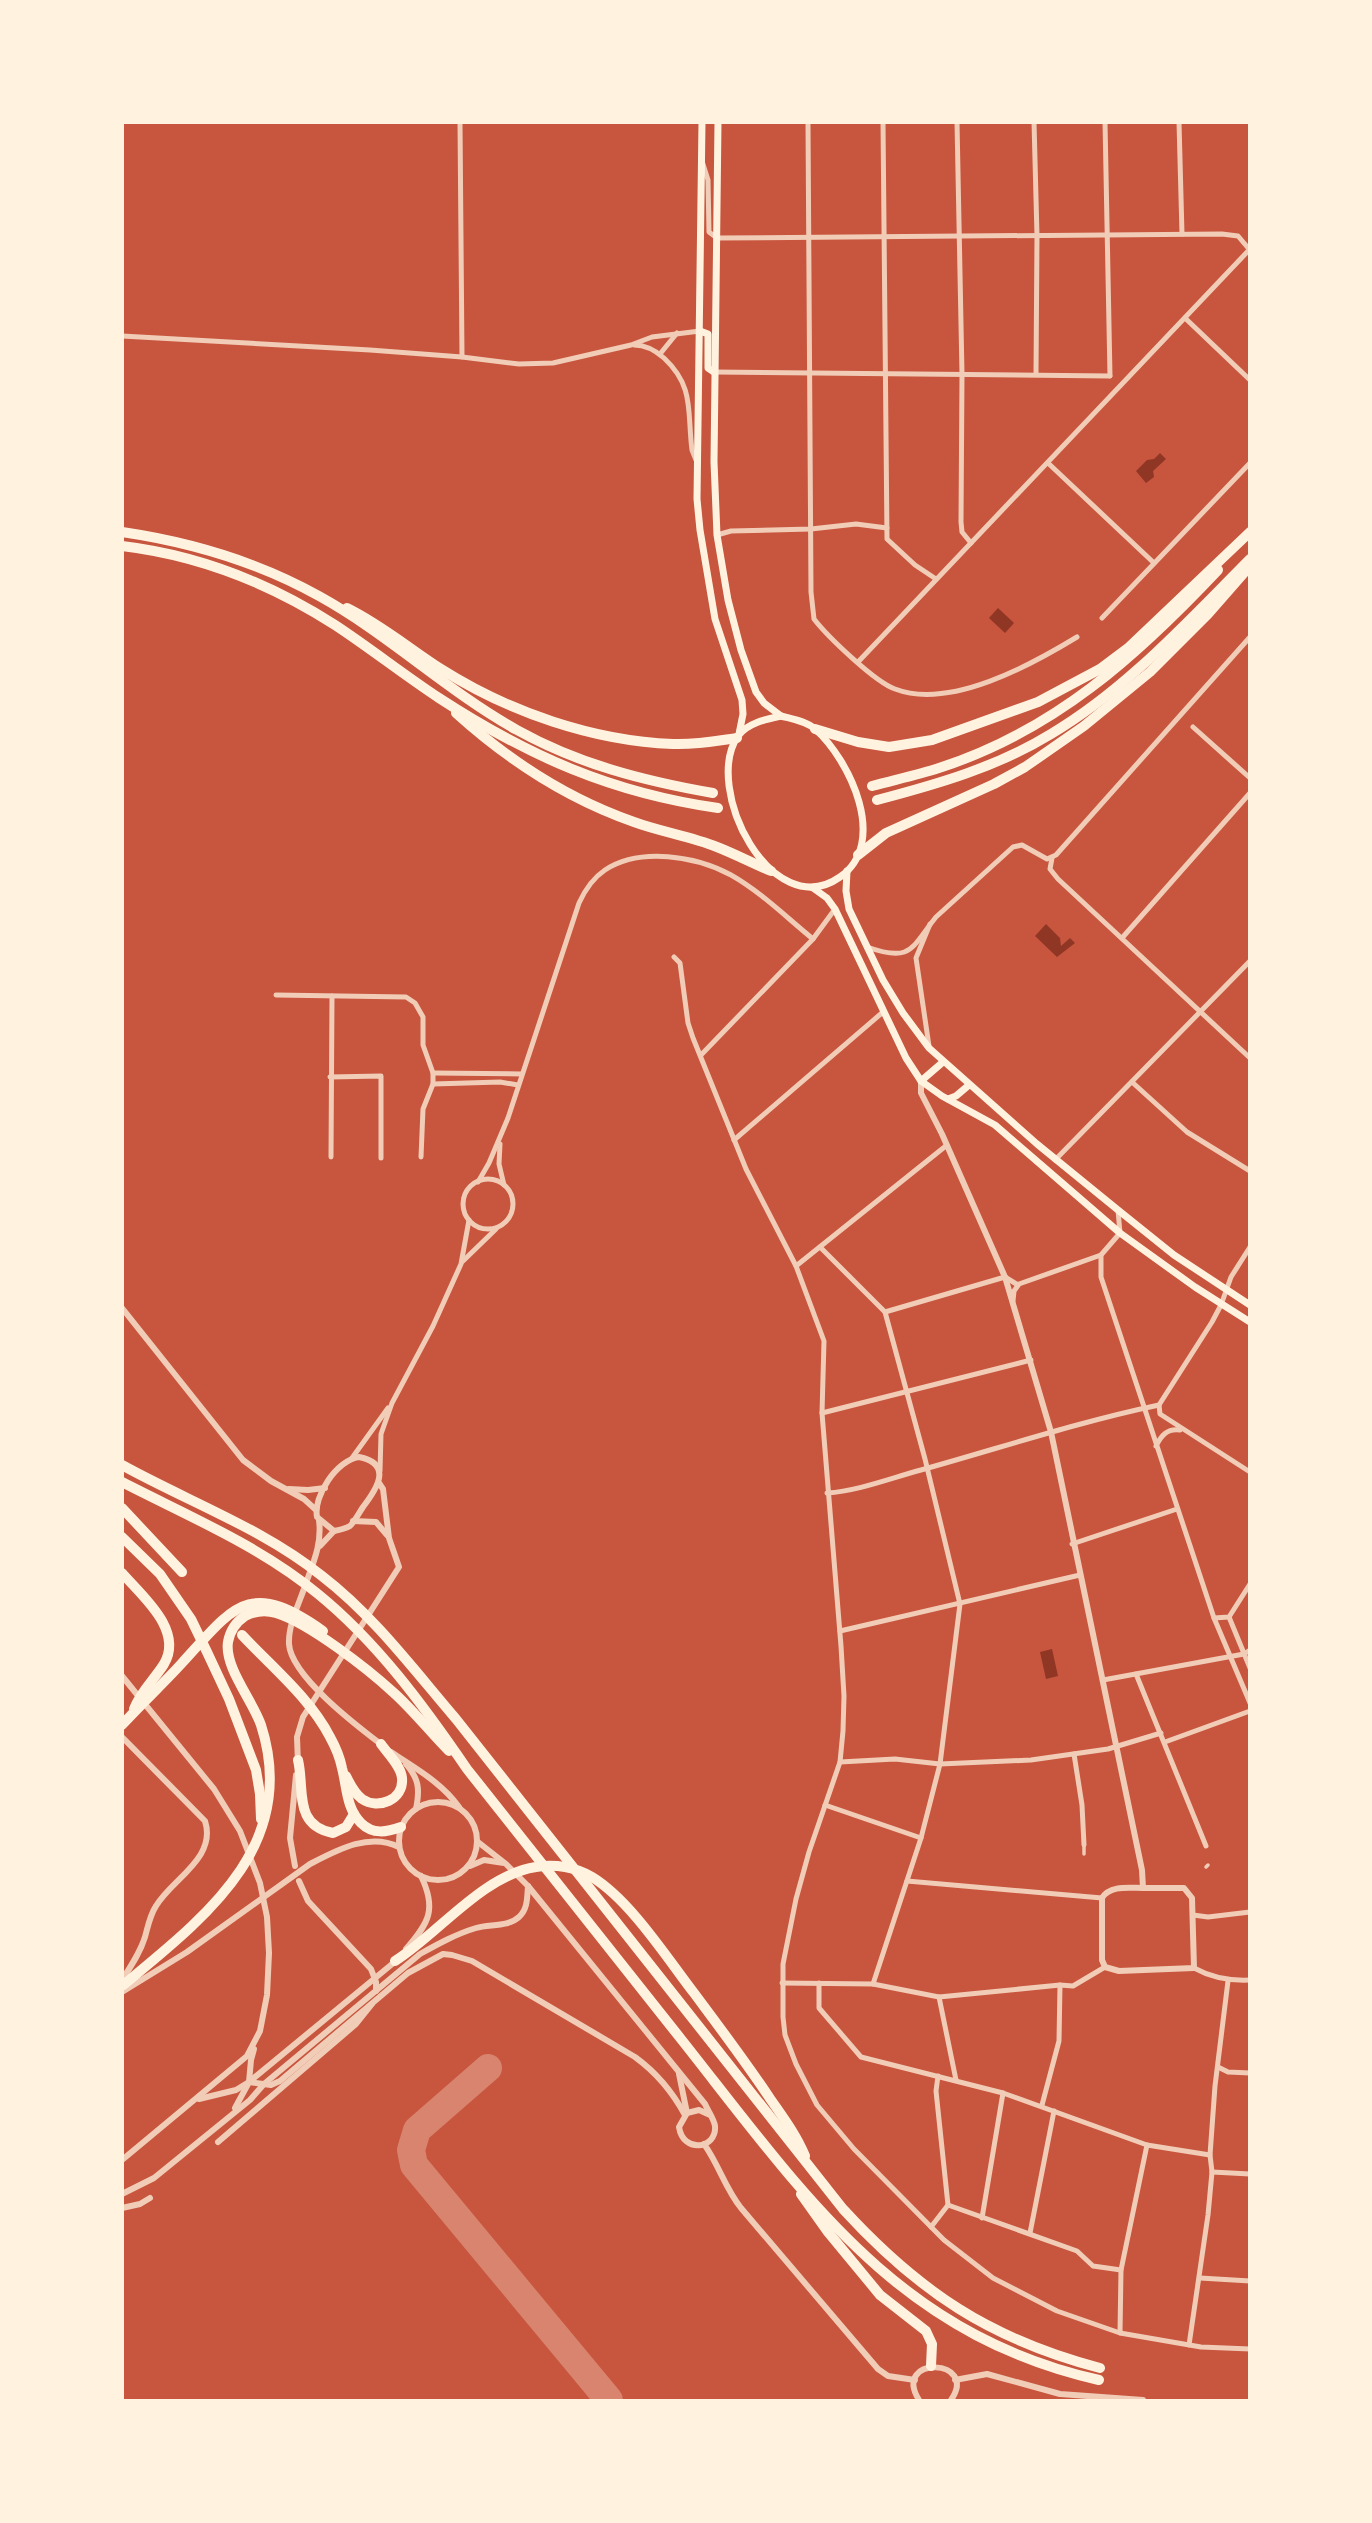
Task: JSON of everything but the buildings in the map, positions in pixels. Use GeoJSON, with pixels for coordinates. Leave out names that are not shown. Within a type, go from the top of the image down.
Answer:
{"type":"FeatureCollection","features":[{"type":"Feature","properties":{"kind":"highway"},"geometry":{"type":"LineString","coordinates":[[122,532],[194,545],[270,572],[362,615],[443,670],[493,698],[545,718],[591,732],[673,744],[703,743],[738,736]]}},
{"type":"Feature","properties":{"kind":"highway"},"geometry":{"type":"LineString","coordinates":[[815,729],[858,742],[889,747],[932,740],[1038,702],[1091,674],[1128,648],[1250,534]]}},
{"type":"Feature","properties":{"kind":"highway"},"geometry":{"type":"LineString","coordinates":[[872,786],[940,768],[985,750],[1071,705],[1135,654],[1250,534]]}},
{"type":"Feature","properties":{"kind":"highway"},"geometry":{"type":"LineString","coordinates":[[122,546],[193,560],[241,576],[289,598],[335,625],[440,699],[552,762],[636,793],[718,808]]}},
{"type":"Feature","properties":{"kind":"highway"},"geometry":{"type":"LineString","coordinates":[[877,800],[940,783],[989,765],[1051,734],[1113,691],[1250,559]]}},
{"type":"Feature","properties":{"kind":"highway"},"geometry":{"type":"LineString","coordinates":[[859,855],[886,833],[1025,767],[1084,726],[1150,672],[1208,614],[1250,566]]}},
{"type":"Feature","properties":{"kind":"highway"},"geometry":{"type":"LineString","coordinates":[[319,596],[517,730],[603,768],[667,785],[713,793]]}},
{"type":"Feature","properties":{"kind":"highway"},"geometry":{"type":"LineString","coordinates":[[440,699],[506,752],[564,791],[599,808],[667,833],[716,846],[771,871]]}},
{"type":"Feature","properties":{"kind":"highway"},"geometry":{"type":"LineString","coordinates":[[122,1465],[245,1526],[289,1552],[355,1604],[391,1642],[456,1720],[843,2208],[891,2259],[948,2303],[998,2332],[1036,2349],[1100,2368]]}},
{"type":"Feature","properties":{"kind":"highway"},"geometry":{"type":"LineString","coordinates":[[122,1482],[238,1541],[280,1566],[317,1592],[341,1614],[385,1660],[467,1769],[794,2182],[869,2260],[912,2297],[992,2344],[1032,2361],[1099,2380]]}},
{"type":"Feature","properties":{"kind":"highway"},"geometry":{"type":"LineString","coordinates":[[122,1508],[182,1572]]}},
{"type":"Feature","properties":{"kind":"highway"},"geometry":{"type":"LineString","coordinates":[[122,1537],[160,1574],[191,1619],[207,1652],[229,1699],[256,1770],[261,1825]]}},
{"type":"Feature","properties":{"kind":"highway"},"geometry":{"type":"LineString","coordinates":[[122,1573],[162,1620],[170,1644],[165,1663],[137,1699],[133,1713]]}},
{"type":"Feature","properties":{"kind":"highway"},"geometry":{"type":"LineString","coordinates":[[122,1724],[220,1621],[240,1606],[263,1602],[290,1609],[322,1631],[337,1648]]}},
{"type":"Feature","properties":{"kind":"highway"},"geometry":{"type":"LineString","coordinates":[[122,1986],[179,1939],[223,1896],[252,1854],[267,1812],[270,1781],[266,1741],[227,1645],[232,1628],[240,1619],[260,1611],[274,1612],[337,1648],[395,1694],[467,1769]]}},
{"type":"Feature","properties":{"kind":"highway"},"geometry":{"type":"LineString","coordinates":[[242,1635],[318,1716],[332,1740],[342,1769],[346,1794],[361,1824],[374,1831],[388,1832],[401,1827]]}},
{"type":"Feature","properties":{"kind":"highway"},"geometry":{"type":"LineString","coordinates":[[342,1769],[354,1790],[365,1801],[385,1804],[392,1800],[401,1786],[402,1778],[400,1770],[381,1744]]}},
{"type":"Feature","properties":{"kind":"highway"},"geometry":{"type":"LineString","coordinates":[[298,1760],[302,1775],[304,1811],[311,1822],[318,1828],[333,1833],[346,1827],[354,1814]]}},
{"type":"Feature","properties":{"kind":"highway"},"geometry":{"type":"LineString","coordinates":[[396,1961],[506,1877],[520,1871],[548,1866],[565,1867],[592,1876],[620,1900],[746,2062],[798,2139],[809,2166]]}},
{"type":"Feature","properties":{"kind":"highway"},"geometry":{"type":"LineString","coordinates":[[794,2182],[808,2206],[864,2277],[880,2295],[926,2331],[932,2344],[931,2366]]}},
{"type":"Feature","properties":{"kind":"main road"},"geometry":{"type":"LineString","coordinates":[[702,122],[696,461],[699,519],[710,594],[725,652],[742,701],[743,713],[730,760],[732,801],[750,844],[771,871],[795,885],[813,888],[831,883],[847,871],[859,855],[863,835],[853,783],[841,760],[815,729],[795,719],[780,716],[759,721],[738,736]]}},
{"type":"Feature","properties":{"kind":"main road"},"geometry":{"type":"LineString","coordinates":[[718,122],[714,372],[717,535],[728,600],[756,692],[764,703],[780,716]]}},
{"type":"Feature","properties":{"kind":"main road"},"geometry":{"type":"LineString","coordinates":[[700,331],[708,334],[708,368],[714,372]]}},
{"type":"Feature","properties":{"kind":"main road"},"geometry":{"type":"LineString","coordinates":[[847,871],[849,909],[893,999],[929,1048],[1055,1160],[1174,1255],[1250,1305]]}},
{"type":"Feature","properties":{"kind":"main road"},"geometry":{"type":"LineString","coordinates":[[813,888],[827,898],[835,909],[883,1012],[907,1060],[921,1081],[947,1099],[995,1125],[1120,1233],[1221,1305],[1250,1322]]}},
{"type":"Feature","properties":{"kind":"main road"},"geometry":{"type":"LineString","coordinates":[[921,1081],[943,1062]]}},
{"type":"Feature","properties":{"kind":"main road"},"geometry":{"type":"LineString","coordinates":[[947,1099],[956,1096],[969,1085]]}},
{"type":"Feature","properties":{"kind":"street"},"geometry":{"type":"LineString","coordinates":[[460,122],[462,357]]}},
{"type":"Feature","properties":{"kind":"street"},"geometry":{"type":"LineString","coordinates":[[808,122],[811,592],[814,619],[878,680],[894,689],[910,693],[934,693],[990,682],[1038,661],[1077,637]]}},
{"type":"Feature","properties":{"kind":"street"},"geometry":{"type":"LineString","coordinates":[[883,122],[887,539],[915,565],[936,579]]}},
{"type":"Feature","properties":{"kind":"street"},"geometry":{"type":"LineString","coordinates":[[957,122],[961,522],[962,532],[971,543]]}},
{"type":"Feature","properties":{"kind":"street"},"geometry":{"type":"LineString","coordinates":[[1034,122],[1036,374]]}},
{"type":"Feature","properties":{"kind":"street"},"geometry":{"type":"LineString","coordinates":[[1105,122],[1110,376]]}},
{"type":"Feature","properties":{"kind":"street"},"geometry":{"type":"LineString","coordinates":[[1179,122],[1182,234]]}},
{"type":"Feature","properties":{"kind":"street"},"geometry":{"type":"LineString","coordinates":[[702,161],[708,180],[709,232],[717,238],[1182,234],[1238,236],[1249,249],[858,662]]}},
{"type":"Feature","properties":{"kind":"street"},"geometry":{"type":"LineString","coordinates":[[1185,318],[1250,380]]}},
{"type":"Feature","properties":{"kind":"street"},"geometry":{"type":"LineString","coordinates":[[122,336],[548,364],[631,345],[652,337],[700,331]]}},
{"type":"Feature","properties":{"kind":"street"},"geometry":{"type":"LineString","coordinates":[[660,354],[677,333]]}},
{"type":"Feature","properties":{"kind":"street"},"geometry":{"type":"LineString","coordinates":[[631,345],[645,346],[660,354],[677,371],[686,386],[692,450],[696,461]]}},
{"type":"Feature","properties":{"kind":"street"},"geometry":{"type":"LineString","coordinates":[[714,372],[1110,376],[1121,386]]}},
{"type":"Feature","properties":{"kind":"street"},"geometry":{"type":"LineString","coordinates":[[1048,463],[1154,563]]}},
{"type":"Feature","properties":{"kind":"street"},"geometry":{"type":"LineString","coordinates":[[1102,618],[1250,463]]}},
{"type":"Feature","properties":{"kind":"street"},"geometry":{"type":"LineString","coordinates":[[717,535],[731,530],[811,529],[856,524],[887,528]]}},
{"type":"Feature","properties":{"kind":"street"},"geometry":{"type":"LineString","coordinates":[[1250,637],[1052,858],[1050,869],[1250,1058]]}},
{"type":"Feature","properties":{"kind":"street"},"geometry":{"type":"LineString","coordinates":[[1193,727],[1250,778]]}},
{"type":"Feature","properties":{"kind":"street"},"geometry":{"type":"LineString","coordinates":[[1122,938],[1250,793]]}},
{"type":"Feature","properties":{"kind":"street"},"geometry":{"type":"LineString","coordinates":[[867,947],[888,953],[904,953],[912,949],[930,924],[1013,847],[1022,845],[1041,857],[1052,858]]}},
{"type":"Feature","properties":{"kind":"street"},"geometry":{"type":"LineString","coordinates":[[497,1227],[481,1228],[469,1220],[464,1201],[470,1188],[478,1182],[500,1138],[579,903],[596,877],[615,864],[636,858],[665,857],[704,864],[748,886],[813,939]]}},
{"type":"Feature","properties":{"kind":"street"},"geometry":{"type":"LineString","coordinates":[[701,1055],[813,939],[835,909]]}},
{"type":"Feature","properties":{"kind":"street"},"geometry":{"type":"LineString","coordinates":[[929,1048],[916,958],[930,924]]}},
{"type":"Feature","properties":{"kind":"street"},"geometry":{"type":"LineString","coordinates":[[674,957],[680,962],[688,1023],[746,1169],[796,1266],[824,1341],[822,1413],[844,1696],[840,1762],[808,1852],[796,1899],[782,1983],[785,2035],[796,2064],[817,2105],[854,2150],[944,2240],[993,2278],[1057,2311],[1119,2333],[1189,2345],[1250,2349]]}},
{"type":"Feature","properties":{"kind":"street"},"geometry":{"type":"LineString","coordinates":[[1055,1160],[1250,961]]}},
{"type":"Feature","properties":{"kind":"street"},"geometry":{"type":"LineString","coordinates":[[276,995],[406,997],[415,1003],[423,1017],[423,1045],[433,1073],[433,1084],[423,1109],[421,1157]]}},
{"type":"Feature","properties":{"kind":"street"},"geometry":{"type":"LineString","coordinates":[[331,1157],[332,996]]}},
{"type":"Feature","properties":{"kind":"street"},"geometry":{"type":"LineString","coordinates":[[734,1140],[883,1012]]}},
{"type":"Feature","properties":{"kind":"street"},"geometry":{"type":"LineString","coordinates":[[433,1073],[522,1074]]}},
{"type":"Feature","properties":{"kind":"street"},"geometry":{"type":"LineString","coordinates":[[330,1077],[381,1076],[381,1158]]}},
{"type":"Feature","properties":{"kind":"street"},"geometry":{"type":"LineString","coordinates":[[921,1081],[921,1093],[947,1144],[1004,1277],[1051,1432],[1072,1544],[1142,1870],[1143,1888]]}},
{"type":"Feature","properties":{"kind":"street"},"geometry":{"type":"LineString","coordinates":[[433,1084],[500,1082],[518,1085]]}},
{"type":"Feature","properties":{"kind":"street"},"geometry":{"type":"LineString","coordinates":[[1132,1082],[1187,1132],[1250,1171]]}},
{"type":"Feature","properties":{"kind":"street"},"geometry":{"type":"LineString","coordinates":[[500,1138],[499,1164],[504,1185]]}},
{"type":"Feature","properties":{"kind":"street"},"geometry":{"type":"LineString","coordinates":[[796,1266],[947,1144]]}},
{"type":"Feature","properties":{"kind":"street"},"geometry":{"type":"LineString","coordinates":[[461,1264],[477,1245],[510,1216],[513,1208],[510,1192],[504,1185],[492,1180],[478,1182]]}},
{"type":"Feature","properties":{"kind":"street"},"geometry":{"type":"LineString","coordinates":[[1013,1303],[1017,1285],[1101,1255],[1120,1233],[1118,1210]]}},
{"type":"Feature","properties":{"kind":"street"},"geometry":{"type":"LineString","coordinates":[[315,1509],[325,1488],[343,1463],[352,1458],[392,1403],[433,1326],[461,1264],[469,1220]]}},
{"type":"Feature","properties":{"kind":"street"},"geometry":{"type":"LineString","coordinates":[[820,1247],[885,1312],[960,1604],[940,1764],[921,1839],[873,1984]]}},
{"type":"Feature","properties":{"kind":"street"},"geometry":{"type":"LineString","coordinates":[[1250,1247],[1231,1277],[1221,1305],[1159,1405],[1160,1414],[1183,1431],[1250,1472]]}},
{"type":"Feature","properties":{"kind":"street"},"geometry":{"type":"LineString","coordinates":[[1101,1255],[1101,1277],[1143,1409],[1214,1618],[1250,1703]]}},
{"type":"Feature","properties":{"kind":"street"},"geometry":{"type":"LineString","coordinates":[[885,1312],[1004,1277],[1017,1285]]}},
{"type":"Feature","properties":{"kind":"street"},"geometry":{"type":"LineString","coordinates":[[122,1308],[243,1460],[315,1509],[319,1520],[320,1546]]}},
{"type":"Feature","properties":{"kind":"street"},"geometry":{"type":"LineString","coordinates":[[122,1315],[134,1324]]}},
{"type":"Feature","properties":{"kind":"street"},"geometry":{"type":"LineString","coordinates":[[822,1413],[1031,1360]]}},
{"type":"Feature","properties":{"kind":"street"},"geometry":{"type":"LineString","coordinates":[[392,1403],[381,1434],[379,1483],[353,1521],[344,1529],[334,1531],[320,1546],[290,1631],[291,1658],[300,1671],[350,1720],[449,1793],[473,1822],[478,1842],[475,1855],[468,1866],[458,1875],[446,1880],[421,1876],[403,1859],[400,1847],[401,1827],[416,1809],[437,1801],[459,1807]]}},
{"type":"Feature","properties":{"kind":"street"},"geometry":{"type":"LineString","coordinates":[[827,1493],[1159,1405]]}},
{"type":"Feature","properties":{"kind":"street"},"geometry":{"type":"LineString","coordinates":[[1156,1447],[1161,1436],[1173,1429],[1183,1431]]}},
{"type":"Feature","properties":{"kind":"street"},"geometry":{"type":"LineString","coordinates":[[352,1458],[367,1458],[380,1473]]}},
{"type":"Feature","properties":{"kind":"street"},"geometry":{"type":"LineString","coordinates":[[295,1866],[290,1838],[298,1760],[297,1737],[303,1717],[399,1567],[389,1538],[383,1489],[379,1483]]}},
{"type":"Feature","properties":{"kind":"street"},"geometry":{"type":"LineString","coordinates":[[286,1489],[325,1488]]}},
{"type":"Feature","properties":{"kind":"street"},"geometry":{"type":"LineString","coordinates":[[1072,1544],[1177,1509]]}},
{"type":"Feature","properties":{"kind":"street"},"geometry":{"type":"LineString","coordinates":[[319,1520],[334,1531]]}},
{"type":"Feature","properties":{"kind":"street"},"geometry":{"type":"LineString","coordinates":[[353,1521],[376,1522],[389,1538]]}},
{"type":"Feature","properties":{"kind":"street"},"geometry":{"type":"LineString","coordinates":[[839,1631],[1080,1575]]}},
{"type":"Feature","properties":{"kind":"street"},"geometry":{"type":"LineString","coordinates":[[1229,1617],[1250,1584]]}},
{"type":"Feature","properties":{"kind":"street"},"geometry":{"type":"LineString","coordinates":[[1214,1618],[1229,1617]]}},
{"type":"Feature","properties":{"kind":"street"},"geometry":{"type":"LineString","coordinates":[[1229,1617],[1247,1652],[1250,1668]]}},
{"type":"Feature","properties":{"kind":"street"},"geometry":{"type":"LineString","coordinates":[[1103,1680],[1247,1652]]}},
{"type":"Feature","properties":{"kind":"street"},"geometry":{"type":"LineString","coordinates":[[1136,1674],[1207,1848]]}},
{"type":"Feature","properties":{"kind":"street"},"geometry":{"type":"LineString","coordinates":[[122,1676],[159,1718],[214,1789],[240,1831],[260,1883],[267,1917],[267,1995],[251,2060],[249,2082],[228,2116]]}},
{"type":"Feature","properties":{"kind":"street"},"geometry":{"type":"LineString","coordinates":[[1165,1742],[1250,1711]]}},
{"type":"Feature","properties":{"kind":"street"},"geometry":{"type":"LineString","coordinates":[[840,1762],[895,1759],[940,1764],[1031,1760],[1108,1749],[1161,1733]]}},
{"type":"Feature","properties":{"kind":"street"},"geometry":{"type":"LineString","coordinates":[[122,1737],[205,1821],[208,1829],[198,1859],[156,1905],[138,1955],[122,1980]]}},
{"type":"Feature","properties":{"kind":"street"},"geometry":{"type":"LineString","coordinates":[[1074,1754],[1082,1805],[1084,1854]]}},
{"type":"Feature","properties":{"kind":"street"},"geometry":{"type":"LineString","coordinates":[[402,1760],[416,1776],[419,1787],[416,1809]]}},
{"type":"Feature","properties":{"kind":"street"},"geometry":{"type":"LineString","coordinates":[[825,1805],[921,1839]]}},
{"type":"Feature","properties":{"kind":"street"},"geometry":{"type":"LineString","coordinates":[[122,1992],[187,1952],[310,1864],[353,1844],[380,1840],[400,1847]]}},
{"type":"Feature","properties":{"kind":"street"},"geometry":{"type":"LineString","coordinates":[[478,1842],[528,1886],[700,2096],[715,2128],[714,2134],[704,2144],[693,2145],[684,2139],[679,2127],[686,2114],[679,2071]]}},
{"type":"Feature","properties":{"kind":"street"},"geometry":{"type":"LineString","coordinates":[[468,1866],[484,1860],[506,1864]]}},
{"type":"Feature","properties":{"kind":"street"},"geometry":{"type":"LineString","coordinates":[[196,2099],[236,2090],[249,2082],[396,1961],[428,1918],[430,1899],[421,1876]]}},
{"type":"Feature","properties":{"kind":"street"},"geometry":{"type":"LineString","coordinates":[[218,2142],[356,2024],[370,2010],[376,1997],[376,1982],[371,1969],[318,1912],[304,1894],[299,1881]]}},
{"type":"Feature","properties":{"kind":"street"},"geometry":{"type":"LineString","coordinates":[[907,1881],[1102,1898]]}},
{"type":"Feature","properties":{"kind":"street"},"geometry":{"type":"LineString","coordinates":[[122,2194],[154,2178],[250,2100],[264,2084],[420,1954],[457,1935],[515,1920],[526,1908],[528,1886]]}},
{"type":"Feature","properties":{"kind":"street"},"geometry":{"type":"LineString","coordinates":[[1194,1968],[1192,1898],[1184,1888],[1111,1889],[1105,1892],[1102,1898],[1102,1961],[1105,1966],[1119,1971],[1194,1968],[1209,1977],[1220,1976],[1228,1981],[1250,1980]]}},
{"type":"Feature","properties":{"kind":"street"},"geometry":{"type":"LineString","coordinates":[[1193,1915],[1208,1917],[1250,1912]]}},
{"type":"Feature","properties":{"kind":"street"},"geometry":{"type":"LineString","coordinates":[[249,2082],[271,2085],[280,2081],[408,1973],[443,1954],[471,1961],[635,2057],[655,2072],[686,2114]]}},
{"type":"Feature","properties":{"kind":"street"},"geometry":{"type":"LineString","coordinates":[[782,1983],[873,1984],[939,1997],[1073,1986],[1105,1966]]}},
{"type":"Feature","properties":{"kind":"street"},"geometry":{"type":"LineString","coordinates":[[1189,2345],[1209,2215],[1212,2172],[1210,2155],[1217,2067],[1228,1981]]}},
{"type":"Feature","properties":{"kind":"street"},"geometry":{"type":"LineString","coordinates":[[819,1983],[819,2008],[861,2057],[1003,2093],[1147,2145],[1210,2155]]}},
{"type":"Feature","properties":{"kind":"street"},"geometry":{"type":"LineString","coordinates":[[1042,2105],[1059,2041],[1060,1985]]}},
{"type":"Feature","properties":{"kind":"street"},"geometry":{"type":"LineString","coordinates":[[939,1997],[956,2080]]}},
{"type":"Feature","properties":{"kind":"street"},"geometry":{"type":"LineString","coordinates":[[122,2160],[247,2056],[260,2031]]}},
{"type":"Feature","properties":{"kind":"street"},"geometry":{"type":"LineString","coordinates":[[1217,2067],[1228,2072],[1250,2073]]}},
{"type":"Feature","properties":{"kind":"street"},"geometry":{"type":"LineString","coordinates":[[931,2227],[948,2205],[936,2091],[938,2076]]}},
{"type":"Feature","properties":{"kind":"street"},"geometry":{"type":"LineString","coordinates":[[982,2218],[1003,2093]]}},
{"type":"Feature","properties":{"kind":"street"},"geometry":{"type":"LineString","coordinates":[[686,2114],[699,2110],[710,2115]]}},
{"type":"Feature","properties":{"kind":"street"},"geometry":{"type":"LineString","coordinates":[[1030,2232],[1054,2111]]}},
{"type":"Feature","properties":{"kind":"street"},"geometry":{"type":"LineString","coordinates":[[704,2144],[714,2158],[731,2195],[878,2369],[888,2376],[915,2380]]}},
{"type":"Feature","properties":{"kind":"street"},"geometry":{"type":"LineString","coordinates":[[1119,2333],[1121,2270],[1147,2145]]}},
{"type":"Feature","properties":{"kind":"street"},"geometry":{"type":"LineString","coordinates":[[1212,2172],[1250,2174]]}},
{"type":"Feature","properties":{"kind":"street"},"geometry":{"type":"LineString","coordinates":[[122,2208],[140,2204],[150,2198]]}},
{"type":"Feature","properties":{"kind":"street"},"geometry":{"type":"LineString","coordinates":[[948,2205],[1077,2250],[1093,2266],[1121,2270]]}},
{"type":"Feature","properties":{"kind":"street"},"geometry":{"type":"LineString","coordinates":[[1200,2278],[1250,2281]]}},
{"type":"Feature","properties":{"kind":"street"},"geometry":{"type":"LineString","coordinates":[[919,2400],[914,2393],[915,2380],[924,2369],[931,2366],[946,2369],[955,2380],[956,2390],[951,2400]]}},
{"type":"Feature","properties":{"kind":"street"},"geometry":{"type":"LineString","coordinates":[[955,2380],[987,2374],[1060,2393],[1143,2400]]}},
{"type":"Feature","properties":{"kind":"shaded area"},"geometry":{"type":"Polygon","coordinates":[[[1160,453],[1166,459],[1153,471],[1154,477],[1146,483],[1136,471],[1147,460],[1154,459],[1160,453]]]}},
{"type":"Feature","properties":{"kind":"shaded area"},"geometry":{"type":"Polygon","coordinates":[[[998,608],[1014,623],[1005,633],[989,618],[998,608]]]}},
{"type":"Feature","properties":{"kind":"shaded area"},"geometry":{"type":"Polygon","coordinates":[[[1046,924],[1060,938],[1061,946],[1070,938],[1075,943],[1057,957],[1035,936],[1046,924]]]}},
{"type":"Feature","properties":{"kind":"shaded area"},"geometry":{"type":"Polygon","coordinates":[[[1052,1649],[1058,1676],[1046,1679],[1040,1652],[1052,1649]]]}},
{"type":"Feature","properties":{"kind":"taxiway"},"geometry":{"type":"LineString","coordinates":[[488,2068],[417,2130],[411,2150],[414,2165],[609,2400]]}}]}
